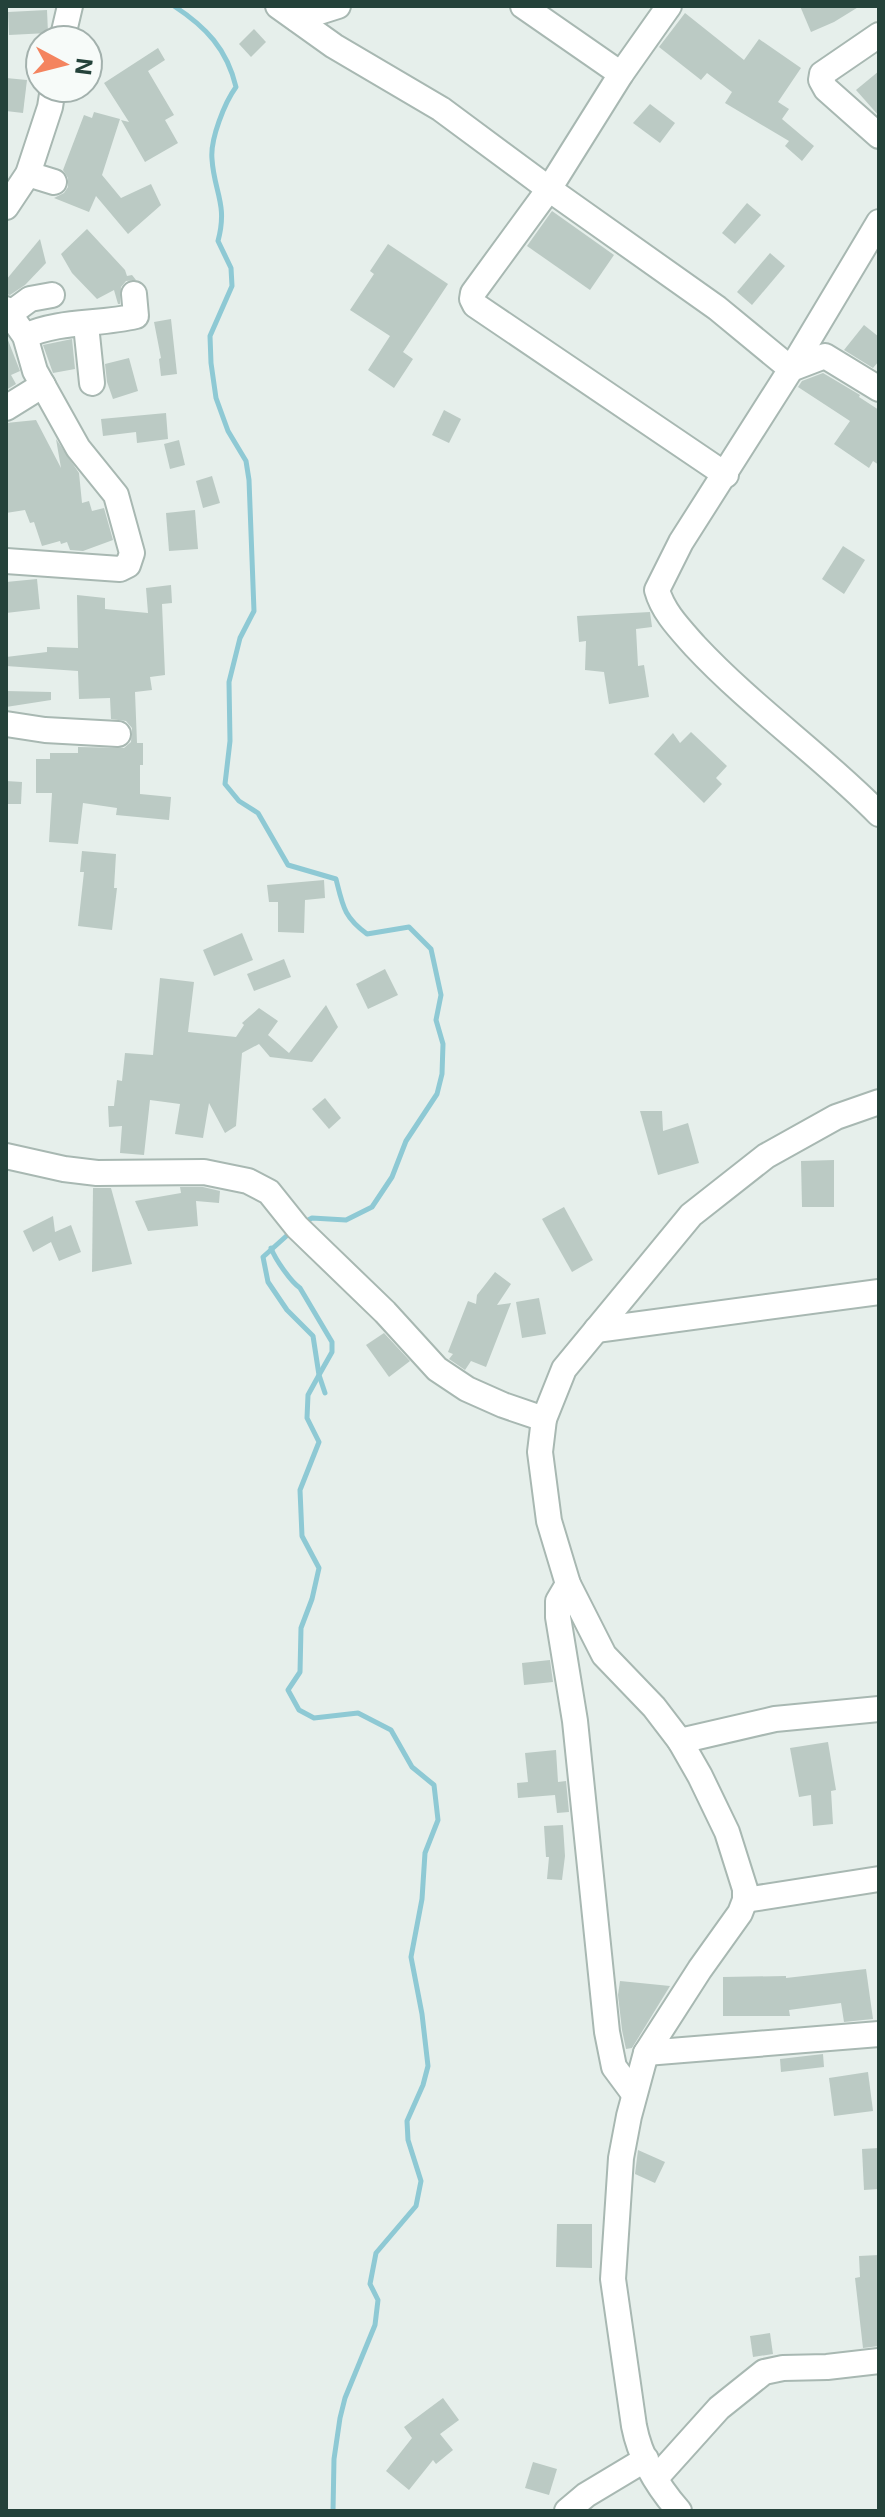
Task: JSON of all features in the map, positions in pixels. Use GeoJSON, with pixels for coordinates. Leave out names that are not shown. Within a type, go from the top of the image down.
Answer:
{"type":"FeatureCollection","features":[{"type":"Feature","properties":{"kind":"street"},"geometry":{"type":"LineString","coordinates":[[288,12],[338,6]]}},
{"type":"Feature","properties":{"kind":"street"},"geometry":{"type":"LineString","coordinates":[[523,6],[621,74]]}},
{"type":"Feature","properties":{"kind":"street"},"geometry":{"type":"LineString","coordinates":[[669,6],[621,74],[549,189],[473,293],[472,299],[475,305],[726,475]]}},
{"type":"Feature","properties":{"kind":"street"},"geometry":{"type":"LineString","coordinates":[[288,12],[334,46],[441,109],[717,308],[791,369]]}},
{"type":"Feature","properties":{"kind":"street"},"geometry":{"type":"LineString","coordinates":[[879,35],[822,74],[821,80],[826,89],[879,136]]}},
{"type":"Feature","properties":{"kind":"street"},"geometry":{"type":"LineString","coordinates":[[6,207],[28,174],[50,104]]}},
{"type":"Feature","properties":{"kind":"street"},"geometry":{"type":"LineString","coordinates":[[28,174],[54,182]]}},
{"type":"Feature","properties":{"kind":"street"},"geometry":{"type":"LineString","coordinates":[[879,222],[726,475],[665,569],[657,590],[660,602],[680,629],[718,671],[879,814]]}},
{"type":"Feature","properties":{"kind":"street"},"geometry":{"type":"LineString","coordinates":[[25,336],[44,327],[86,325],[136,316],[134,294]]}},
{"type":"Feature","properties":{"kind":"street"},"geometry":{"type":"LineString","coordinates":[[6,561],[120,569],[128,565],[132,553],[116,495],[78,448],[35,371],[25,336],[9,311],[30,299],[52,295]]}},
{"type":"Feature","properties":{"kind":"street"},"geometry":{"type":"LineString","coordinates":[[86,325],[92,383]]}},
{"type":"Feature","properties":{"kind":"street"},"geometry":{"type":"LineString","coordinates":[[791,369],[825,356],[879,389]]}},
{"type":"Feature","properties":{"kind":"street"},"geometry":{"type":"LineString","coordinates":[[6,408],[43,385]]}},
{"type":"Feature","properties":{"kind":"street"},"geometry":{"type":"LineString","coordinates":[[6,724],[45,730],[118,734]]}},
{"type":"Feature","properties":{"kind":"street"},"geometry":{"type":"LineString","coordinates":[[679,2511],[663,2492],[638,2449],[636,2438],[613,2279],[621,2158],[646,2053],[740,1913],[745,1900],[741,1871],[727,1832],[680,1741],[654,1707],[604,1655],[568,1584],[549,1521],[544,1490],[540,1452],[544,1419],[564,1369],[691,1215],[766,1156],[836,1117],[879,1102]]}},
{"type":"Feature","properties":{"kind":"street"},"geometry":{"type":"LineString","coordinates":[[6,1156],[97,1173],[204,1172],[248,1181],[269,1192],[297,1227],[385,1312],[437,1369],[467,1389],[544,1419]]}},
{"type":"Feature","properties":{"kind":"street"},"geometry":{"type":"LineString","coordinates":[[596,1330],[879,1292]]}},
{"type":"Feature","properties":{"kind":"street"},"geometry":{"type":"LineString","coordinates":[[568,1584],[558,1601],[558,1617],[575,1721],[607,2032],[614,2067],[634,2094]]}},
{"type":"Feature","properties":{"kind":"street"},"geometry":{"type":"LineString","coordinates":[[680,1741],[775,1719],[879,1709]]}},
{"type":"Feature","properties":{"kind":"street"},"geometry":{"type":"LineString","coordinates":[[745,1900],[879,1879]]}},
{"type":"Feature","properties":{"kind":"street"},"geometry":{"type":"LineString","coordinates":[[646,2053],[879,2034]]}},
{"type":"Feature","properties":{"kind":"street"},"geometry":{"type":"LineString","coordinates":[[567,2511],[586,2495],[651,2468],[764,2372],[879,2361]]}},
{"type":"Feature","properties":{"kind":"building"},"geometry":{"type":"Polygon","coordinates":[[[800,6],[860,6],[811,32],[800,6]]]}},
{"type":"Feature","properties":{"kind":"building"},"geometry":{"type":"Polygon","coordinates":[[[47,10],[48,24],[24,24],[24,34],[9,35],[8,12],[47,10]]]}},
{"type":"Feature","properties":{"kind":"building"},"geometry":{"type":"Polygon","coordinates":[[[685,13],[744,60],[759,39],[801,68],[778,102],[789,109],[782,119],[814,146],[802,161],[785,146],[789,141],[725,103],[732,92],[707,73],[701,80],[659,47],[685,13]]]}},
{"type":"Feature","properties":{"kind":"building"},"geometry":{"type":"Polygon","coordinates":[[[254,29],[266,42],[251,57],[239,44],[254,29]]]}},
{"type":"Feature","properties":{"kind":"building"},"geometry":{"type":"Polygon","coordinates":[[[158,48],[165,60],[148,71],[174,115],[165,120],[178,143],[145,162],[121,120],[129,122],[104,83],[158,48]]]}},
{"type":"Feature","properties":{"kind":"building"},"geometry":{"type":"Polygon","coordinates":[[[879,71],[879,116],[856,90],[879,71]]]}},
{"type":"Feature","properties":{"kind":"building"},"geometry":{"type":"Polygon","coordinates":[[[6,78],[24,80],[23,113],[6,111],[6,78]]]}},
{"type":"Feature","properties":{"kind":"building"},"geometry":{"type":"Polygon","coordinates":[[[650,104],[675,123],[660,143],[633,123],[650,104]]]}},
{"type":"Feature","properties":{"kind":"building"},"geometry":{"type":"Polygon","coordinates":[[[94,112],[120,119],[102,175],[121,198],[151,184],[161,205],[128,234],[96,196],[89,212],[54,198],[68,187],[68,178],[63,170],[84,115],[92,118],[94,112]]]}},
{"type":"Feature","properties":{"kind":"building"},"geometry":{"type":"Polygon","coordinates":[[[747,203],[761,215],[735,244],[722,233],[747,203]]]}},
{"type":"Feature","properties":{"kind":"building"},"geometry":{"type":"Polygon","coordinates":[[[552,211],[614,255],[590,290],[527,246],[552,211]]]}},
{"type":"Feature","properties":{"kind":"building"},"geometry":{"type":"Polygon","coordinates":[[[87,229],[127,276],[132,275],[136,280],[126,281],[121,287],[120,304],[114,290],[97,299],[72,273],[61,254],[87,229]]]}},
{"type":"Feature","properties":{"kind":"building"},"geometry":{"type":"Polygon","coordinates":[[[40,239],[46,263],[25,285],[10,295],[6,294],[6,280],[40,239]]]}},
{"type":"Feature","properties":{"kind":"building"},"geometry":{"type":"Polygon","coordinates":[[[388,244],[448,284],[403,352],[413,359],[394,388],[368,370],[390,336],[350,310],[374,274],[370,271],[388,244]]]}},
{"type":"Feature","properties":{"kind":"building"},"geometry":{"type":"Polygon","coordinates":[[[770,253],[785,266],[752,305],[737,292],[770,253]]]}},
{"type":"Feature","properties":{"kind":"building"},"geometry":{"type":"Polygon","coordinates":[[[171,319],[177,374],[161,376],[154,322],[171,319]]]}},
{"type":"Feature","properties":{"kind":"building"},"geometry":{"type":"Polygon","coordinates":[[[864,325],[879,337],[879,361],[873,368],[844,350],[864,325]]]}},
{"type":"Feature","properties":{"kind":"building"},"geometry":{"type":"Polygon","coordinates":[[[6,335],[20,371],[11,375],[16,384],[6,390],[6,335]]]}},
{"type":"Feature","properties":{"kind":"building"},"geometry":{"type":"Polygon","coordinates":[[[72,339],[75,369],[53,373],[43,345],[72,339]]]}},
{"type":"Feature","properties":{"kind":"building"},"geometry":{"type":"Polygon","coordinates":[[[129,358],[138,391],[113,399],[105,364],[129,358]]]}},
{"type":"Feature","properties":{"kind":"building"},"geometry":{"type":"Polygon","coordinates":[[[823,373],[879,410],[879,465],[873,461],[869,468],[834,444],[850,421],[798,387],[802,381],[823,373]]]}},
{"type":"Feature","properties":{"kind":"building"},"geometry":{"type":"Polygon","coordinates":[[[444,410],[461,419],[449,443],[432,435],[444,410]]]}},
{"type":"Feature","properties":{"kind":"building"},"geometry":{"type":"Polygon","coordinates":[[[166,413],[168,439],[137,443],[136,432],[103,436],[101,419],[166,413]]]}},
{"type":"Feature","properties":{"kind":"building"},"geometry":{"type":"Polygon","coordinates":[[[36,420],[61,468],[56,439],[79,473],[82,503],[89,501],[92,511],[104,508],[113,540],[83,551],[70,550],[67,542],[61,544],[60,541],[42,546],[34,522],[30,523],[25,510],[6,513],[6,423],[36,420]]]}},
{"type":"Feature","properties":{"kind":"building"},"geometry":{"type":"Polygon","coordinates":[[[179,440],[185,465],[170,469],[164,444],[179,440]]]}},
{"type":"Feature","properties":{"kind":"building"},"geometry":{"type":"Polygon","coordinates":[[[212,476],[220,503],[203,508],[196,481],[212,476]]]}},
{"type":"Feature","properties":{"kind":"building"},"geometry":{"type":"Polygon","coordinates":[[[195,510],[198,549],[169,551],[166,513],[195,510]]]}},
{"type":"Feature","properties":{"kind":"building"},"geometry":{"type":"Polygon","coordinates":[[[843,546],[865,560],[844,594],[822,579],[843,546]]]}},
{"type":"Feature","properties":{"kind":"building"},"geometry":{"type":"Polygon","coordinates":[[[37,579],[40,609],[6,613],[6,582],[37,579]]]}},
{"type":"Feature","properties":{"kind":"building"},"geometry":{"type":"Polygon","coordinates":[[[171,585],[172,603],[162,604],[165,675],[150,677],[152,690],[135,692],[137,743],[143,743],[140,794],[171,797],[169,820],[116,815],[117,808],[83,803],[78,844],[49,842],[52,793],[36,793],[36,759],[50,759],[50,753],[78,753],[78,747],[124,748],[131,742],[132,728],[126,721],[111,719],[110,698],[79,699],[78,671],[6,666],[6,657],[47,652],[47,647],[78,648],[77,595],[105,598],[105,609],[148,613],[146,588],[171,585]]]}},
{"type":"Feature","properties":{"kind":"building"},"geometry":{"type":"Polygon","coordinates":[[[650,612],[652,627],[636,629],[638,666],[644,665],[649,697],[609,704],[604,672],[585,670],[586,641],[579,642],[577,616],[650,612]]]}},
{"type":"Feature","properties":{"kind":"building"},"geometry":{"type":"Polygon","coordinates":[[[6,691],[51,692],[51,700],[6,707],[6,691]]]}},
{"type":"Feature","properties":{"kind":"building"},"geometry":{"type":"Polygon","coordinates":[[[691,732],[727,766],[716,778],[722,784],[704,803],[654,754],[673,733],[680,743],[691,732]]]}},
{"type":"Feature","properties":{"kind":"building"},"geometry":{"type":"Polygon","coordinates":[[[6,781],[22,782],[21,804],[6,804],[6,781]]]}},
{"type":"Feature","properties":{"kind":"building"},"geometry":{"type":"Polygon","coordinates":[[[82,851],[116,854],[114,888],[117,888],[112,930],[78,926],[84,872],[80,872],[82,851]]]}},
{"type":"Feature","properties":{"kind":"building"},"geometry":{"type":"Polygon","coordinates":[[[324,880],[325,898],[305,900],[304,933],[278,932],[278,902],[269,902],[267,885],[324,880]]]}},
{"type":"Feature","properties":{"kind":"building"},"geometry":{"type":"Polygon","coordinates":[[[242,933],[253,960],[214,976],[203,950],[242,933]]]}},
{"type":"Feature","properties":{"kind":"building"},"geometry":{"type":"Polygon","coordinates":[[[284,959],[291,977],[254,991],[247,974],[284,959]]]}},
{"type":"Feature","properties":{"kind":"building"},"geometry":{"type":"Polygon","coordinates":[[[385,969],[398,995],[368,1009],[356,984],[385,969]]]}},
{"type":"Feature","properties":{"kind":"building"},"geometry":{"type":"Polygon","coordinates":[[[160,978],[194,982],[188,1032],[236,1037],[244,1025],[242,1023],[259,1008],[278,1021],[268,1035],[289,1053],[326,1005],[338,1027],[312,1062],[270,1057],[259,1044],[242,1053],[236,1126],[225,1133],[209,1103],[203,1138],[175,1134],[180,1104],[150,1100],[144,1155],[120,1153],[122,1126],[109,1127],[108,1106],[114,1106],[117,1080],[122,1081],[125,1053],[153,1055],[160,978]]]}},
{"type":"Feature","properties":{"kind":"building"},"geometry":{"type":"Polygon","coordinates":[[[325,1098],[341,1118],[329,1129],[312,1109],[325,1098]]]}},
{"type":"Feature","properties":{"kind":"building"},"geometry":{"type":"Polygon","coordinates":[[[640,1111],[662,1111],[663,1131],[688,1123],[699,1163],[658,1175],[640,1111]]]}},
{"type":"Feature","properties":{"kind":"building"},"geometry":{"type":"Polygon","coordinates":[[[834,1160],[834,1207],[802,1207],[801,1161],[834,1160]]]}},
{"type":"Feature","properties":{"kind":"building"},"geometry":{"type":"Polygon","coordinates":[[[180,1187],[220,1191],[219,1203],[196,1201],[198,1226],[148,1231],[135,1201],[181,1193],[180,1187]]]}},
{"type":"Feature","properties":{"kind":"building"},"geometry":{"type":"Polygon","coordinates":[[[93,1188],[111,1188],[132,1264],[92,1272],[93,1188]]]}},
{"type":"Feature","properties":{"kind":"building"},"geometry":{"type":"Polygon","coordinates":[[[564,1207],[593,1260],[572,1272],[542,1219],[564,1207]]]}},
{"type":"Feature","properties":{"kind":"building"},"geometry":{"type":"Polygon","coordinates":[[[53,1216],[55,1232],[71,1225],[81,1252],[59,1261],[51,1242],[33,1252],[23,1231],[53,1216]]]}},
{"type":"Feature","properties":{"kind":"building"},"geometry":{"type":"Polygon","coordinates":[[[495,1272],[511,1284],[497,1305],[511,1303],[486,1367],[471,1361],[465,1370],[449,1359],[453,1354],[448,1352],[468,1301],[476,1304],[477,1295],[495,1272]]]}},
{"type":"Feature","properties":{"kind":"building"},"geometry":{"type":"Polygon","coordinates":[[[539,1298],[546,1334],[522,1338],[516,1302],[539,1298]]]}},
{"type":"Feature","properties":{"kind":"building"},"geometry":{"type":"Polygon","coordinates":[[[384,1333],[410,1361],[389,1377],[366,1345],[384,1333]]]}},
{"type":"Feature","properties":{"kind":"building"},"geometry":{"type":"Polygon","coordinates":[[[550,1660],[553,1682],[524,1685],[522,1663],[550,1660]]]}},
{"type":"Feature","properties":{"kind":"building"},"geometry":{"type":"Polygon","coordinates":[[[828,1742],[836,1790],[831,1791],[833,1824],[813,1826],[811,1795],[799,1797],[790,1748],[828,1742]]]}},
{"type":"Feature","properties":{"kind":"building"},"geometry":{"type":"Polygon","coordinates":[[[556,1750],[558,1782],[566,1781],[569,1812],[557,1813],[555,1795],[518,1798],[517,1783],[528,1782],[525,1753],[556,1750]]]}},
{"type":"Feature","properties":{"kind":"building"},"geometry":{"type":"Polygon","coordinates":[[[563,1825],[565,1856],[562,1880],[547,1879],[549,1857],[546,1857],[544,1826],[563,1825]]]}},
{"type":"Feature","properties":{"kind":"building"},"geometry":{"type":"Polygon","coordinates":[[[866,1969],[873,2019],[844,2022],[841,2003],[789,2010],[790,2016],[723,2016],[723,1977],[786,1978],[866,1969]]]}},
{"type":"Feature","properties":{"kind":"building"},"geometry":{"type":"Polygon","coordinates":[[[620,1981],[670,1986],[632,2048],[626,2049],[618,1995],[620,1981]]]}},
{"type":"Feature","properties":{"kind":"building"},"geometry":{"type":"Polygon","coordinates":[[[823,2054],[824,2067],[781,2072],[780,2059],[823,2054]]]}},
{"type":"Feature","properties":{"kind":"building"},"geometry":{"type":"Polygon","coordinates":[[[868,2072],[873,2111],[834,2116],[829,2078],[868,2072]]]}},
{"type":"Feature","properties":{"kind":"building"},"geometry":{"type":"Polygon","coordinates":[[[879,2148],[879,2189],[864,2190],[862,2149],[879,2148]]]}},
{"type":"Feature","properties":{"kind":"building"},"geometry":{"type":"Polygon","coordinates":[[[638,2150],[665,2162],[655,2183],[635,2174],[638,2150]]]}},
{"type":"Feature","properties":{"kind":"building"},"geometry":{"type":"Polygon","coordinates":[[[557,2224],[592,2224],[592,2268],[556,2267],[557,2224]]]}},
{"type":"Feature","properties":{"kind":"building"},"geometry":{"type":"Polygon","coordinates":[[[879,2255],[879,2346],[863,2348],[855,2278],[860,2277],[859,2256],[879,2255]]]}},
{"type":"Feature","properties":{"kind":"building"},"geometry":{"type":"Polygon","coordinates":[[[770,2333],[773,2354],[753,2357],[750,2336],[770,2333]]]}},
{"type":"Feature","properties":{"kind":"building"},"geometry":{"type":"Polygon","coordinates":[[[443,2398],[459,2420],[440,2434],[453,2450],[436,2464],[433,2460],[409,2490],[386,2471],[412,2438],[404,2427],[443,2398]]]}},
{"type":"Feature","properties":{"kind":"building"},"geometry":{"type":"Polygon","coordinates":[[[533,2462],[557,2469],[549,2495],[525,2488],[533,2462]]]}},
{"type":"Feature","properties":{"kind":"waterway"},"geometry":{"type":"LineString","coordinates":[[174,6],[214,40],[227,61],[236,87],[227,102],[213,141],[213,170],[222,217],[218,241],[231,268],[232,286],[210,336],[216,398],[228,431],[246,461],[254,611],[240,638],[229,682],[230,741],[225,784],[239,801],[258,813],[288,865],[336,879],[346,911],[367,934],[409,927],[431,949],[441,995],[436,1020],[443,1044],[442,1074],[437,1094],[406,1141],[392,1177],[372,1207],[346,1220],[312,1218],[303,1223]]}},
{"type":"Feature","properties":{"kind":"waterway"},"geometry":{"type":"LineString","coordinates":[[292,1231],[263,1257],[268,1282],[287,1310],[313,1336],[319,1375],[308,1395],[307,1418],[319,1442],[300,1490],[302,1536],[319,1568],[301,1628],[300,1672],[288,1690],[299,1710],[314,1718],[358,1713],[391,1730],[412,1767],[434,1785],[438,1820],[425,1853],[422,1899],[411,1957],[428,2066],[407,2121],[408,2140],[421,2181],[416,2206],[376,2253],[370,2284],[378,2300],[375,2325],[340,2418],[334,2459],[333,2511]]}},
{"type":"Feature","properties":{"kind":"waterway"},"geometry":{"type":"LineString","coordinates":[[271,1248],[300,1288],[332,1342],[332,1352],[319,1375],[325,1393]]}}]}
